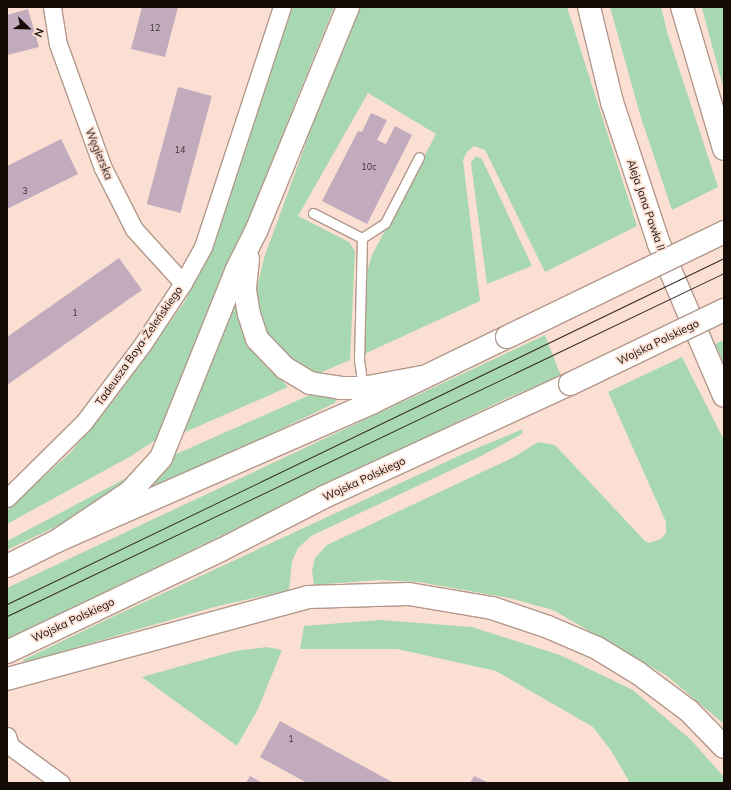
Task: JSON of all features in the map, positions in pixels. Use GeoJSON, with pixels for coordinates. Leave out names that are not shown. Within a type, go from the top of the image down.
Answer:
{"type":"FeatureCollection","features":[{"type":"Feature","properties":{"kind":"main road"},"geometry":{"type":"LineString","coordinates":[[57,541],[130,492],[161,458],[236,271],[257,229],[348,7]]}},
{"type":"Feature","properties":{"kind":"main road"},"geometry":{"type":"LineString","coordinates":[[573,7],[612,102]]}},
{"type":"Feature","properties":{"kind":"main road","name":"Aleja Jana Pawła II"},"geometry":{"type":"LineString","coordinates":[[589,7],[612,102],[658,244],[724,396]]}},
{"type":"Feature","properties":{"kind":"main road"},"geometry":{"type":"LineString","coordinates":[[682,7],[724,149]]}},
{"type":"Feature","properties":{"kind":"main road"},"geometry":{"type":"LineString","coordinates":[[257,229],[248,262],[246,290],[249,314],[257,339],[285,368],[310,383],[363,388],[422,377]]}},
{"type":"Feature","properties":{"kind":"main road"},"geometry":{"type":"LineString","coordinates":[[7,566],[57,541],[373,402],[724,232]]}},
{"type":"Feature","properties":{"kind":"main road","name":"Wojska Polskiego"},"geometry":{"type":"LineString","coordinates":[[11,650],[221,550],[324,497],[570,384],[724,310]]}},
{"type":"Feature","properties":{"kind":"main road"},"geometry":{"type":"LineString","coordinates":[[7,679],[308,597],[409,594],[492,608],[548,626],[597,648],[638,673],[689,711],[724,747]]}},
{"type":"Feature","properties":{"kind":"street","name":"Węgierska"},"geometry":{"type":"LineString","coordinates":[[52,7],[58,44],[103,168],[134,229],[183,283]]}},
{"type":"Feature","properties":{"kind":"street","name":"Tadeusza Boya-Żeleńskiego"},"geometry":{"type":"LineString","coordinates":[[7,498],[84,422],[138,351],[183,283],[203,246],[282,7]]}},
{"type":"Feature","properties":{"kind":"street"},"geometry":{"type":"LineString","coordinates":[[7,673],[11,650]]}},
{"type":"Feature","properties":{"kind":"street"},"geometry":{"type":"LineString","coordinates":[[8,742],[61,783]]}},
{"type":"Feature","properties":{"kind":"lane"},"geometry":{"type":"LineString","coordinates":[[362,238],[385,223],[419,157]]}},
{"type":"Feature","properties":{"kind":"lane"},"geometry":{"type":"LineString","coordinates":[[312,213],[362,238]]}},
{"type":"Feature","properties":{"kind":"lane"},"geometry":{"type":"LineString","coordinates":[[362,238],[359,360],[363,388]]}},
{"type":"Feature","properties":{"kind":"green space"},"geometry":{"type":"Polygon","coordinates":[[[293,7],[334,7],[160,437],[131,456],[7,524],[7,510],[70,453],[115,399],[185,301],[205,261],[293,7]]]}},
{"type":"Feature","properties":{"kind":"green space"},"geometry":{"type":"Polygon","coordinates":[[[361,7],[567,7],[637,226],[545,272],[485,150],[474,146],[467,152],[463,160],[480,301],[362,355],[363,285],[372,255],[436,134],[368,93],[298,216],[349,242],[355,251],[350,360],[315,375],[290,362],[265,331],[257,307],[257,288],[264,258],[313,124],[361,7]]]}},
{"type":"Feature","properties":{"kind":"green space"},"geometry":{"type":"Polygon","coordinates":[[[610,7],[661,7],[668,35],[718,187],[672,210],[641,118],[610,7]]]}},
{"type":"Feature","properties":{"kind":"green space"},"geometry":{"type":"Polygon","coordinates":[[[702,7],[724,7],[724,90],[703,12],[702,7]]]}},
{"type":"Feature","properties":{"kind":"green space"},"geometry":{"type":"Polygon","coordinates":[[[476,156],[482,159],[532,266],[487,284],[471,163],[476,156]]]}},
{"type":"Feature","properties":{"kind":"green space"},"geometry":{"type":"Polygon","coordinates":[[[238,296],[256,352],[288,387],[183,433],[238,296]]]}},
{"type":"Feature","properties":{"kind":"green space"},"geometry":{"type":"Polygon","coordinates":[[[545,335],[561,376],[505,399],[7,639],[7,588],[545,335]]]}},
{"type":"Feature","properties":{"kind":"green space"},"geometry":{"type":"Polygon","coordinates":[[[724,340],[724,363],[715,344],[724,340]]]}},
{"type":"Feature","properties":{"kind":"green space"},"geometry":{"type":"Polygon","coordinates":[[[682,357],[724,440],[724,724],[667,676],[553,610],[509,598],[419,582],[378,580],[314,585],[312,570],[315,558],[327,545],[514,457],[538,442],[555,445],[645,541],[649,543],[661,539],[666,533],[666,522],[608,392],[682,357]]]}},
{"type":"Feature","properties":{"kind":"green space"},"geometry":{"type":"Polygon","coordinates":[[[312,394],[337,399],[335,403],[156,489],[151,488],[174,455],[312,394]]]}},
{"type":"Feature","properties":{"kind":"green space"},"geometry":{"type":"Polygon","coordinates":[[[523,429],[522,434],[477,458],[311,536],[298,548],[292,561],[289,590],[218,606],[23,663],[23,660],[108,619],[465,453],[523,429]]]}},
{"type":"Feature","properties":{"kind":"green space"},"geometry":{"type":"Polygon","coordinates":[[[132,475],[120,489],[95,508],[7,550],[7,541],[132,475]]]}},
{"type":"Feature","properties":{"kind":"green space"},"geometry":{"type":"Polygon","coordinates":[[[380,620],[472,627],[560,655],[633,690],[690,739],[724,777],[724,783],[630,783],[612,752],[593,727],[496,671],[397,649],[300,649],[304,626],[380,620]]]}},
{"type":"Feature","properties":{"kind":"green space"},"geometry":{"type":"Polygon","coordinates":[[[267,647],[282,650],[258,709],[237,746],[142,677],[235,651],[267,647]]]}},
{"type":"Feature","properties":{"kind":"building"},"geometry":{"type":"Polygon","coordinates":[[[142,7],[178,7],[165,57],[131,49],[142,7]]]}},
{"type":"Feature","properties":{"kind":"building"},"geometry":{"type":"Polygon","coordinates":[[[28,9],[39,47],[7,55],[7,15],[28,9]]]}},
{"type":"Feature","properties":{"kind":"building"},"geometry":{"type":"Polygon","coordinates":[[[178,87],[212,96],[180,213],[147,204],[178,87]]]}},
{"type":"Feature","properties":{"kind":"building"},"geometry":{"type":"Polygon","coordinates":[[[371,113],[387,120],[377,140],[386,144],[395,126],[412,135],[367,224],[322,201],[358,131],[362,132],[371,113]]]}},
{"type":"Feature","properties":{"kind":"building"},"geometry":{"type":"Polygon","coordinates":[[[61,139],[78,174],[7,209],[7,166],[61,139]]]}},
{"type":"Feature","properties":{"kind":"building"},"geometry":{"type":"Polygon","coordinates":[[[119,258],[142,290],[7,385],[7,337],[119,258]]]}},
{"type":"Feature","properties":{"kind":"building"},"geometry":{"type":"Polygon","coordinates":[[[280,721],[394,783],[307,783],[260,757],[280,721]]]}},
{"type":"Feature","properties":{"kind":"building"},"geometry":{"type":"Polygon","coordinates":[[[250,776],[262,783],[246,783],[250,776]]]}},
{"type":"Feature","properties":{"kind":"building"},"geometry":{"type":"Polygon","coordinates":[[[474,776],[489,783],[470,783],[474,776]]]}},
{"type":"Feature","properties":{"kind":"tram line"},"geometry":{"type":"LineString","coordinates":[[7,604],[724,258]]}},
{"type":"Feature","properties":{"kind":"tram line"},"geometry":{"type":"LineString","coordinates":[[7,616],[724,273]]}}]}
